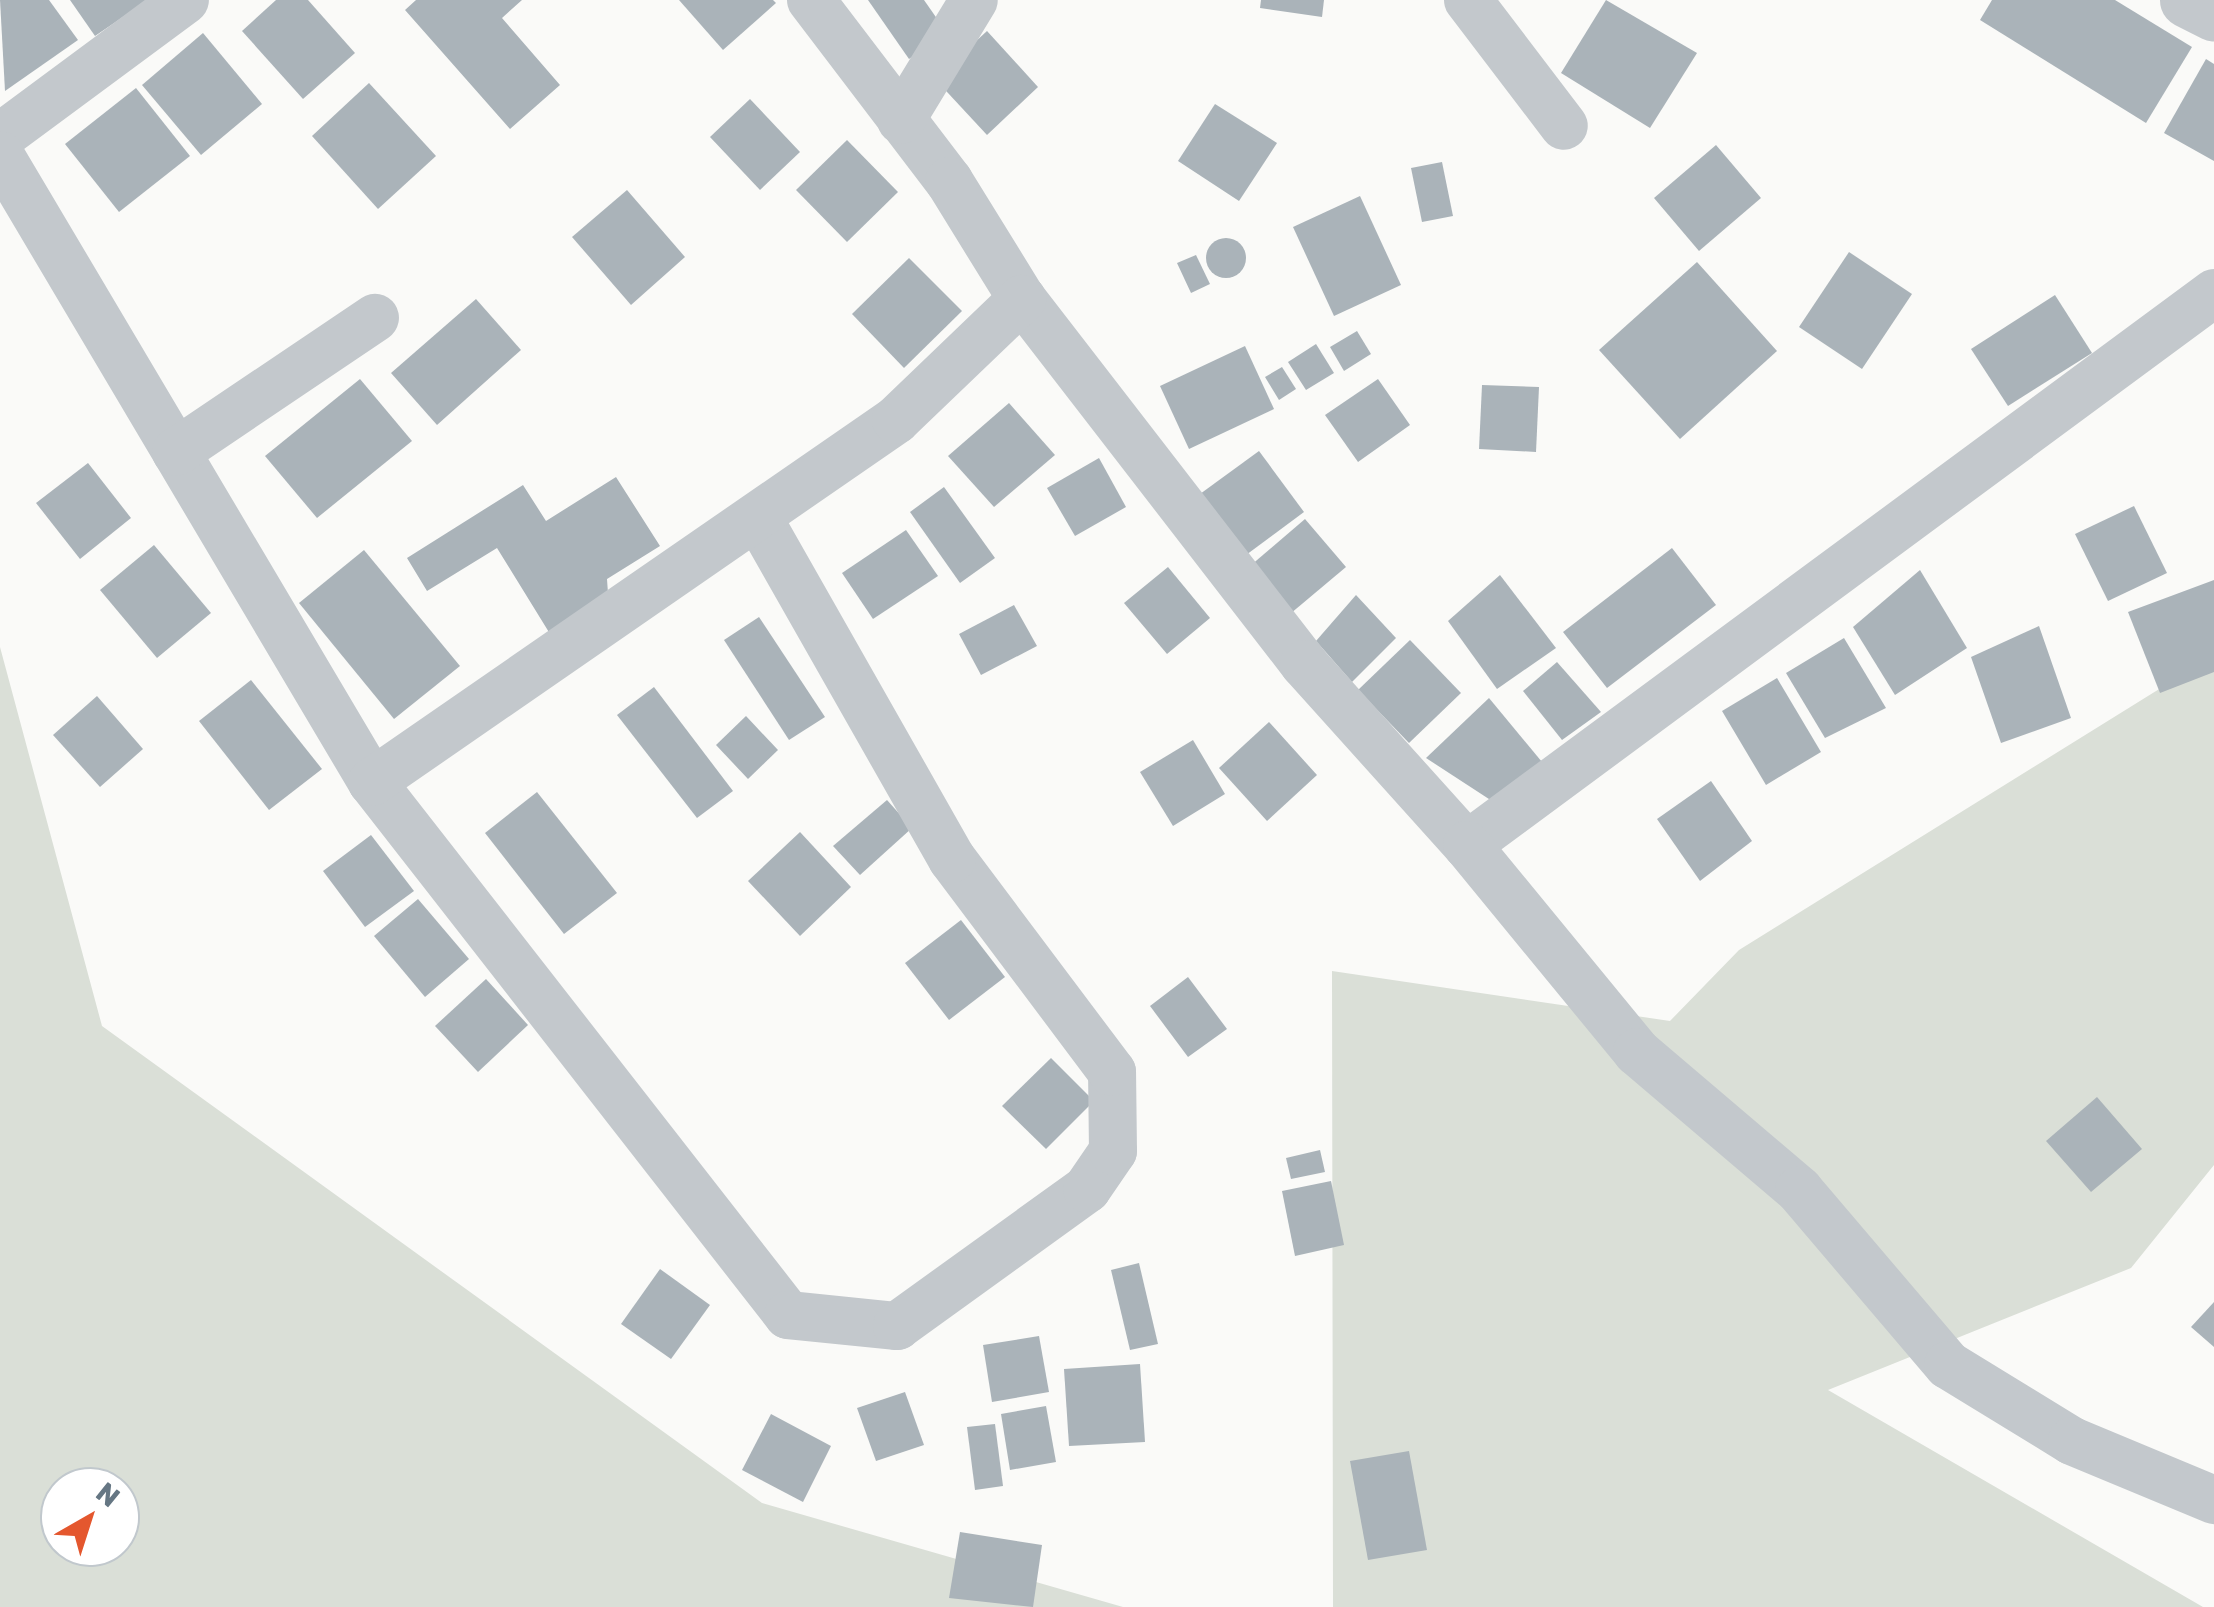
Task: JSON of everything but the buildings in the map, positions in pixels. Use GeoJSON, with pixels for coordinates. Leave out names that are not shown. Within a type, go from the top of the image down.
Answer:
{"type":"FeatureCollection","features":[{"type":"Feature","properties":{"kind":"street"},"geometry":{"type":"LineString","coordinates":[[0,137],[186,0]]}},
{"type":"Feature","properties":{"kind":"street"},"geometry":{"type":"LineString","coordinates":[[811,0],[901,120],[1022,299],[1304,664],[1467,845],[1637,1052],[1799,1190],[1948,1365],[2072,1441],[2214,1500]]}},
{"type":"Feature","properties":{"kind":"street"},"geometry":{"type":"LineString","coordinates":[[901,120],[974,0]]}},
{"type":"Feature","properties":{"kind":"street"},"geometry":{"type":"LineString","coordinates":[[1468,0],[1564,126]]}},
{"type":"Feature","properties":{"kind":"street"},"geometry":{"type":"LineString","coordinates":[[2187,0],[2214,14]]}},
{"type":"Feature","properties":{"kind":"street"},"geometry":{"type":"LineString","coordinates":[[0,156],[372,782],[788,1316],[897,1326],[1087,1189],[1113,1151],[1112,1072],[952,859],[760,519]]}},
{"type":"Feature","properties":{"kind":"street"},"geometry":{"type":"LineString","coordinates":[[372,782],[760,519],[896,420],[1022,299]]}},
{"type":"Feature","properties":{"kind":"street"},"geometry":{"type":"LineString","coordinates":[[1467,845],[2209,308]]}},
{"type":"Feature","properties":{"kind":"street"},"geometry":{"type":"LineString","coordinates":[[176,452],[374,318]]}},
{"type":"Feature","properties":{"kind":"shaded area"},"geometry":{"type":"Polygon","coordinates":[[[0,647],[102,1026],[762,1503],[1123,1607],[0,1607],[0,647]]]}},
{"type":"Feature","properties":{"kind":"shaded area"},"geometry":{"type":"Polygon","coordinates":[[[2214,655],[2214,1165],[2131,1268],[1828,1390],[2203,1607],[1333,1607],[1332,971],[1670,1021],[1739,950],[2214,655]]]}}]}
